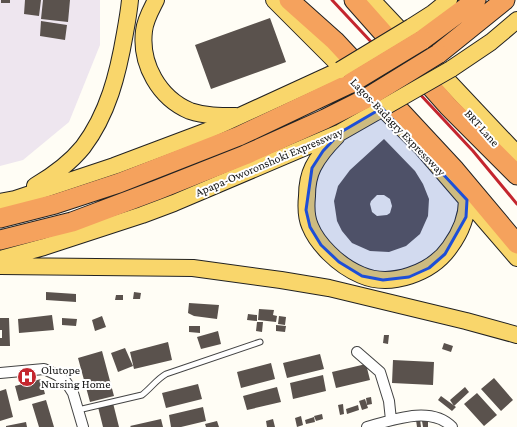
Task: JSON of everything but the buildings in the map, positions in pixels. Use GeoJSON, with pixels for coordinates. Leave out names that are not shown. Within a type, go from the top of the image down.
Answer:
{"type":"FeatureCollection","features":[{"type":"Feature","properties":{"kind":"highway","name":"Lagos-Badagry Expressway"},"geometry":{"type":"LineString","coordinates":[[289,0],[334,41],[455,170],[517,244]]}},
{"type":"Feature","properties":{"kind":"highway"},"geometry":{"type":"LineString","coordinates":[[354,0],[448,106],[517,175]]}},
{"type":"Feature","properties":{"kind":"highway"},"geometry":{"type":"LineString","coordinates":[[0,218],[55,204],[126,180],[239,136],[345,77],[416,33],[476,0]]}},
{"type":"Feature","properties":{"kind":"highway","name":"Apapa-Oworonshoki Expressway"},"geometry":{"type":"LineString","coordinates":[[0,240],[72,222],[245,155],[325,119],[370,105],[438,54],[505,0]]}},
{"type":"Feature","properties":{"kind":"main road"},"geometry":{"type":"LineString","coordinates":[[8,200],[60,170],[82,148],[100,121],[113,88],[122,49],[130,0]]}},
{"type":"Feature","properties":{"kind":"main road"},"geometry":{"type":"LineString","coordinates":[[156,0],[148,15],[144,30],[143,50],[148,69],[158,86],[173,101],[190,110],[208,116],[240,116]]}},
{"type":"Feature","properties":{"kind":"main road","name":"Lagos-Badagry Expressway"},"geometry":{"type":"LineString","coordinates":[[274,0],[423,149],[517,258]]}},
{"type":"Feature","properties":{"kind":"main road"},"geometry":{"type":"LineString","coordinates":[[372,0],[517,154]]}},
{"type":"Feature","properties":{"kind":"main road"},"geometry":{"type":"LineString","coordinates":[[416,33],[433,13],[449,0]]}},
{"type":"Feature","properties":{"kind":"main road","name":"Apapa-Oworonshoki Expressway"},"geometry":{"type":"LineString","coordinates":[[0,259],[44,247],[148,213],[211,188],[341,132],[370,105],[451,69],[491,42],[517,20]]}},
{"type":"Feature","properties":{"kind":"main road"},"geometry":{"type":"LineString","coordinates":[[491,42],[517,31]]}},
{"type":"Feature","properties":{"kind":"main road"},"geometry":{"type":"LineString","coordinates":[[8,200],[114,166],[207,131],[240,116],[345,77]]}},
{"type":"Feature","properties":{"kind":"main road"},"geometry":{"type":"LineString","coordinates":[[341,132],[323,151],[312,168],[307,190],[306,210],[310,226],[321,245],[339,262],[362,276],[383,280],[409,277],[429,268],[446,254],[458,237],[466,217],[467,200]]}},
{"type":"Feature","properties":{"kind":"main road"},"geometry":{"type":"LineString","coordinates":[[0,266],[193,268],[329,288],[466,321],[517,335]]}},
{"type":"Feature","properties":{"kind":"street"},"geometry":{"type":"LineString","coordinates":[[357,352],[380,372],[389,401],[391,420]]}},
{"type":"Feature","properties":{"kind":"street"},"geometry":{"type":"LineString","coordinates":[[0,373],[44,370],[56,375],[66,382],[73,393],[83,427]]}},
{"type":"Feature","properties":{"kind":"street"},"geometry":{"type":"LineString","coordinates":[[367,427],[391,420],[419,415],[431,416],[447,422],[452,427]]}},
{"type":"Feature","properties":{"kind":"lane","name":"BRT Lane"},"geometry":{"type":"LineString","coordinates":[[448,106],[517,182]]}},
{"type":"Feature","properties":{"kind":"lane"},"geometry":{"type":"LineString","coordinates":[[455,170],[517,234]]}},
{"type":"Feature","properties":{"kind":"lane"},"geometry":{"type":"LineString","coordinates":[[78,410],[142,395],[166,374],[260,342]]}},
{"type":"Feature","properties":{"kind":"highlighted area"},"geometry":{"type":"Polygon","coordinates":[[[382,108],[467,200],[466,217],[445,254],[429,268],[409,277],[383,280],[362,276],[339,262],[321,245],[310,227],[306,210],[312,168],[323,151],[341,132],[382,108]]]}},
{"type":"Feature","properties":{"kind":"shaded area"},"geometry":{"type":"Polygon","coordinates":[[[0,0],[100,0],[100,45],[69,122],[23,160],[0,166],[0,0]]]}},
{"type":"Feature","properties":{"kind":"railway"},"geometry":{"type":"LineString","coordinates":[[332,0],[473,151],[517,204]]}},
{"type":"Feature","properties":{"kind":"place","name":"Olutope Nursing Home"},"geometry":{"type":"Point","coordinates":[27,377]}}]}
